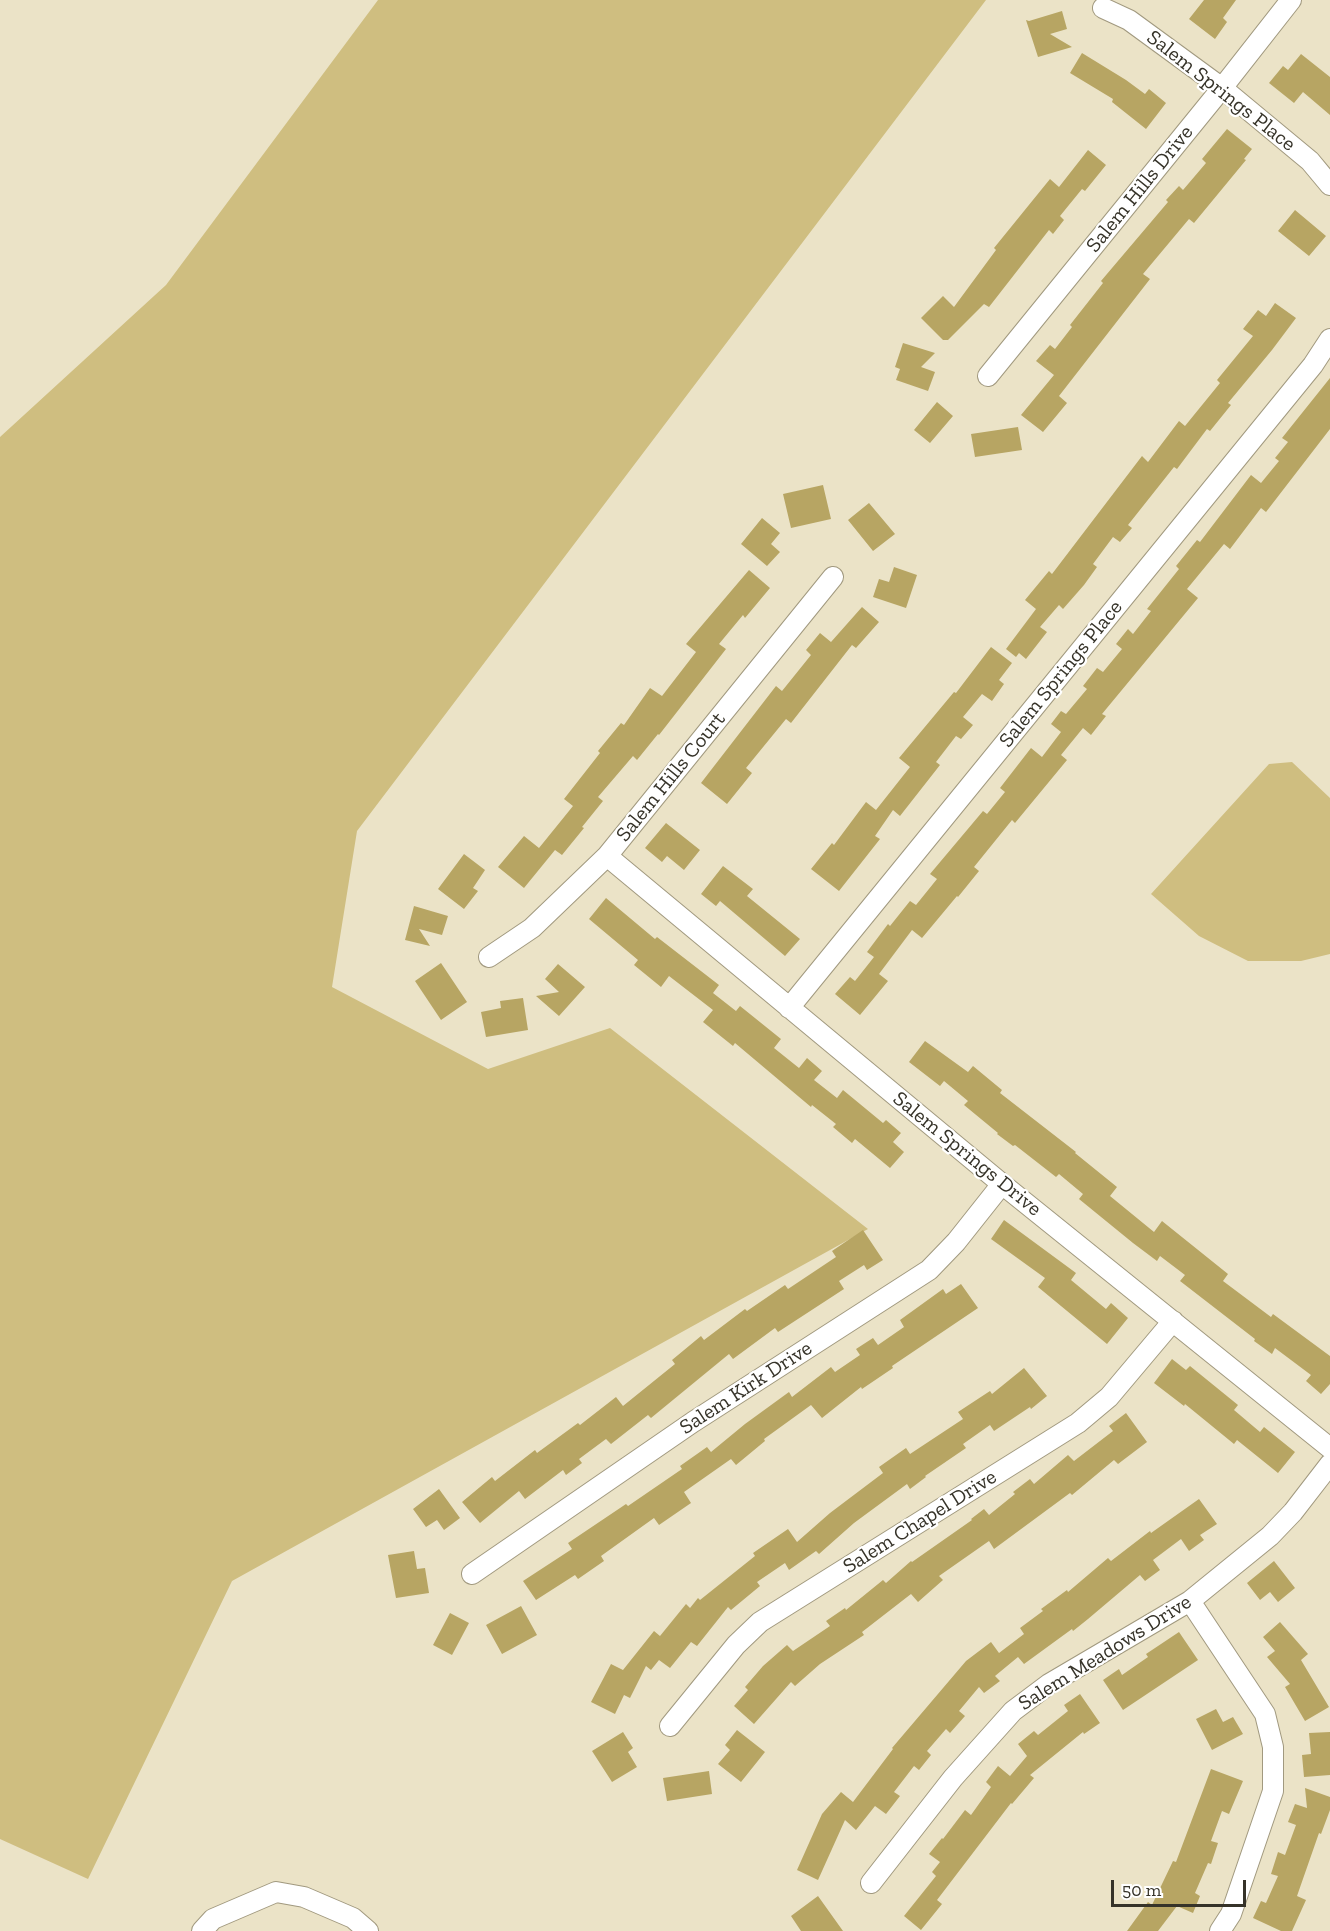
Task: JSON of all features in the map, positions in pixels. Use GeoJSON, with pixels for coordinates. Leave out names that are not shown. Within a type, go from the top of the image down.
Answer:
{"type":"FeatureCollection","features":[{"type":"Feature","properties":{"kind":"street","name":"Salem Hills Drive"},"geometry":{"type":"LineString","coordinates":[[988,376],[1291,0]]}},
{"type":"Feature","properties":{"kind":"street","name":"Salem Springs Place"},"geometry":{"type":"LineString","coordinates":[[1103,8],[1129,20],[1222,88],[1310,161],[1330,185]]}},
{"type":"Feature","properties":{"kind":"street","name":"Salem Springs Place"},"geometry":{"type":"LineString","coordinates":[[789,1008],[1305,374],[1330,339]]}},
{"type":"Feature","properties":{"kind":"street","name":"Salem Hills Court"},"geometry":{"type":"LineString","coordinates":[[489,957],[532,928],[607,856],[833,577]]}},
{"type":"Feature","properties":{"kind":"street","name":"Salem Springs Drive"},"geometry":{"type":"LineString","coordinates":[[607,856],[1002,1184],[1330,1448]]}},
{"type":"Feature","properties":{"kind":"street","name":"Salem Kirk Drive"},"geometry":{"type":"LineString","coordinates":[[472,1574],[693,1422],[929,1270],[956,1242],[1002,1184]]}},
{"type":"Feature","properties":{"kind":"street","name":"Salem Chapel Drive"},"geometry":{"type":"LineString","coordinates":[[670,1726],[736,1645],[760,1622],[1078,1423],[1109,1397],[1173,1321]]}},
{"type":"Feature","properties":{"kind":"street","name":"Salem Meadows Drive"},"geometry":{"type":"LineString","coordinates":[[871,1883],[953,1778],[1013,1711],[1049,1684],[1190,1601],[1270,1536],[1293,1512],[1330,1464]]}},
{"type":"Feature","properties":{"kind":"street"},"geometry":{"type":"LineString","coordinates":[[1190,1601],[1265,1714],[1274,1747],[1273,1791],[1231,1914],[1220,1931]]}},
{"type":"Feature","properties":{"kind":"street"},"geometry":{"type":"LineString","coordinates":[[202,1931],[213,1919],[276,1892],[304,1897],[324,1905],[353,1918],[368,1931]]}},
{"type":"Feature","properties":{"kind":"shaded area"},"geometry":{"type":"Polygon","coordinates":[[[378,0],[986,0],[357,831],[332,987],[488,1069],[610,1028],[868,1229],[232,1581],[88,1879],[0,1839],[0,437],[166,285],[378,0]]]}},
{"type":"Feature","properties":{"kind":"shaded area"},"geometry":{"type":"Polygon","coordinates":[[[1292,762],[1330,798],[1330,954],[1301,961],[1248,961],[1199,936],[1151,894],[1269,764],[1292,762]]]}},
{"type":"Feature","properties":{"kind":"building"},"geometry":{"type":"Polygon","coordinates":[[[1204,0],[1236,0],[1223,18],[1227,22],[1215,39],[1189,19],[1204,0]]]}},
{"type":"Feature","properties":{"kind":"building"},"geometry":{"type":"Polygon","coordinates":[[[1062,11],[1067,29],[1050,34],[1072,47],[1038,57],[1026,20],[1062,11]]]}},
{"type":"Feature","properties":{"kind":"building"},"geometry":{"type":"Polygon","coordinates":[[[1082,53],[1145,94],[1149,89],[1166,103],[1146,129],[1112,102],[1113,99],[1070,73],[1082,53]]]}},
{"type":"Feature","properties":{"kind":"building"},"geometry":{"type":"Polygon","coordinates":[[[1301,54],[1330,77],[1330,115],[1303,92],[1294,103],[1269,83],[1283,66],[1288,70],[1301,54]]]}},
{"type":"Feature","properties":{"kind":"building"},"geometry":{"type":"Polygon","coordinates":[[[1227,129],[1252,149],[1244,159],[1246,160],[1194,223],[1189,219],[1143,274],[1150,279],[1059,396],[1067,403],[1043,432],[1021,415],[1054,375],[1036,361],[1050,345],[1055,349],[1072,327],[1070,325],[1103,283],[1101,281],[1168,202],[1166,200],[1179,186],[1183,190],[1206,163],[1202,159],[1227,129]]]}},
{"type":"Feature","properties":{"kind":"building"},"geometry":{"type":"Polygon","coordinates":[[[1088,150],[1106,165],[1085,191],[1082,189],[1060,216],[1064,220],[1053,234],[1049,230],[989,307],[984,304],[948,340],[943,340],[921,318],[943,296],[954,307],[996,250],[994,248],[1050,179],[1059,187],[1088,150]]]}},
{"type":"Feature","properties":{"kind":"building"},"geometry":{"type":"Polygon","coordinates":[[[1295,210],[1326,236],[1309,256],[1278,231],[1295,210]]]}},
{"type":"Feature","properties":{"kind":"building"},"geometry":{"type":"Polygon","coordinates":[[[1275,303],[1296,318],[1228,403],[1231,405],[1210,431],[1207,429],[1177,469],[1174,467],[1128,525],[1132,528],[1120,542],[1113,537],[1093,564],[1097,567],[1084,585],[1063,609],[1059,605],[1040,627],[1047,632],[1026,659],[1019,653],[1016,657],[1006,649],[1036,609],[1025,600],[1049,571],[1052,574],[1142,456],[1148,462],[1179,421],[1185,426],[1220,383],[1217,380],[1253,336],[1243,329],[1258,310],[1266,316],[1275,303]]]}},
{"type":"Feature","properties":{"kind":"building"},"geometry":{"type":"Polygon","coordinates":[[[903,343],[935,353],[921,367],[935,372],[928,391],[896,380],[900,369],[895,367],[903,343]]]}},
{"type":"Feature","properties":{"kind":"building"},"geometry":{"type":"Polygon","coordinates":[[[1330,378],[1330,429],[1266,512],[1261,508],[1230,549],[1224,544],[1187,589],[1198,598],[1102,714],[1106,716],[1091,735],[1083,728],[1061,755],[1067,760],[1015,823],[1012,820],[974,867],[979,871],[958,897],[922,938],[912,930],[879,974],[888,981],[860,1015],[835,994],[850,977],[855,981],[874,957],[867,952],[888,924],[890,926],[910,901],[916,905],[937,879],[930,874],[983,811],[987,814],[1005,792],[1000,788],[1031,748],[1042,757],[1061,732],[1051,724],[1061,711],[1066,714],[1087,689],[1083,686],[1097,668],[1103,672],[1122,649],[1116,644],[1128,629],[1133,634],[1151,611],[1147,609],[1179,569],[1176,566],[1197,540],[1200,542],[1251,475],[1261,483],[1279,461],[1275,458],[1288,442],[1282,438],[1330,378]]]}},
{"type":"Feature","properties":{"kind":"building"},"geometry":{"type":"Polygon","coordinates":[[[937,402],[953,416],[930,443],[914,430],[937,402]]]}},
{"type":"Feature","properties":{"kind":"building"},"geometry":{"type":"Polygon","coordinates":[[[1018,427],[1022,450],[975,457],[971,434],[1018,427]]]}},
{"type":"Feature","properties":{"kind":"building"},"geometry":{"type":"Polygon","coordinates":[[[823,485],[831,519],[791,528],[783,494],[823,485]]]}},
{"type":"Feature","properties":{"kind":"building"},"geometry":{"type":"Polygon","coordinates":[[[869,503],[895,534],[873,551],[848,520],[869,503]]]}},
{"type":"Feature","properties":{"kind":"building"},"geometry":{"type":"Polygon","coordinates":[[[762,518],[780,533],[771,544],[780,552],[767,566],[741,544],[762,518]]]}},
{"type":"Feature","properties":{"kind":"building"},"geometry":{"type":"Polygon","coordinates":[[[894,567],[917,575],[906,608],[873,597],[879,579],[889,582],[894,567]]]}},
{"type":"Feature","properties":{"kind":"building"},"geometry":{"type":"Polygon","coordinates":[[[749,570],[770,588],[719,644],[726,649],[659,735],[637,760],[633,756],[598,797],[603,801],[562,855],[555,850],[524,888],[498,867],[524,836],[539,848],[573,806],[564,799],[600,753],[598,751],[621,723],[624,725],[650,688],[662,696],[696,652],[686,644],[749,570]]]}},
{"type":"Feature","properties":{"kind":"building"},"geometry":{"type":"Polygon","coordinates":[[[862,607],[879,622],[856,648],[852,645],[791,723],[786,719],[746,768],[752,773],[727,804],[701,783],[776,686],[782,691],[811,655],[806,650],[820,633],[831,642],[862,607]]]}},
{"type":"Feature","properties":{"kind":"building"},"geometry":{"type":"Polygon","coordinates":[[[991,647],[1012,663],[999,680],[1004,684],[992,701],[982,694],[963,717],[973,725],[961,739],[956,736],[936,762],[940,765],[900,816],[893,810],[875,836],[880,839],[839,891],[811,869],[832,843],[834,845],[866,802],[876,810],[910,767],[899,758],[954,692],[956,693],[991,647]]]}},
{"type":"Feature","properties":{"kind":"building"},"geometry":{"type":"Polygon","coordinates":[[[666,823],[700,850],[684,870],[667,856],[662,862],[645,848],[666,823]]]}},
{"type":"Feature","properties":{"kind":"building"},"geometry":{"type":"Polygon","coordinates":[[[464,854],[485,870],[473,888],[478,891],[464,909],[438,889],[464,854]]]}},
{"type":"Feature","properties":{"kind":"building"},"geometry":{"type":"Polygon","coordinates":[[[723,866],[753,889],[747,896],[800,939],[785,956],[720,901],[716,906],[701,894],[723,866]]]}},
{"type":"Feature","properties":{"kind":"building"},"geometry":{"type":"Polygon","coordinates":[[[606,898],[655,939],[657,937],[719,985],[713,993],[736,1011],[740,1006],[781,1039],[774,1048],[799,1068],[807,1058],[822,1071],[814,1080],[837,1098],[843,1090],[883,1123],[886,1120],[901,1133],[893,1142],[904,1152],[890,1168],[855,1139],[852,1143],[833,1127],[836,1124],[812,1105],[811,1107],[735,1043],[733,1046],[703,1022],[713,1010],[669,976],[661,987],[634,965],[638,960],[589,919],[606,898]]]}},
{"type":"Feature","properties":{"kind":"building"},"geometry":{"type":"Polygon","coordinates":[[[414,906],[448,916],[442,935],[419,929],[430,946],[405,940],[414,906]]]}},
{"type":"Feature","properties":{"kind":"building"},"geometry":{"type":"Polygon","coordinates":[[[441,963],[467,1002],[441,1020],[415,981],[441,963]]]}},
{"type":"Feature","properties":{"kind":"building"},"geometry":{"type":"Polygon","coordinates":[[[558,964],[585,987],[559,1016],[536,996],[559,992],[545,979],[558,964]]]}},
{"type":"Feature","properties":{"kind":"building"},"geometry":{"type":"Polygon","coordinates":[[[523,998],[528,1030],[486,1037],[481,1012],[501,1008],[500,1001],[523,998]]]}},
{"type":"Feature","properties":{"kind":"building"},"geometry":{"type":"Polygon","coordinates":[[[925,1041],[968,1072],[973,1066],[1002,1090],[1000,1093],[1117,1187],[1110,1196],[1154,1232],[1162,1221],[1228,1274],[1223,1281],[1271,1317],[1273,1314],[1330,1356],[1330,1384],[1321,1394],[1306,1381],[1311,1375],[1275,1348],[1272,1354],[1254,1341],[1255,1339],[1180,1281],[1185,1275],[1160,1256],[1157,1261],[1133,1243],[1079,1199],[1083,1194],[1059,1174],[1056,1177],[997,1134],[964,1105],[968,1101],[944,1081],[940,1086],[909,1062],[925,1041]]]}},
{"type":"Feature","properties":{"kind":"building"},"geometry":{"type":"Polygon","coordinates":[[[1004,1220],[1076,1273],[1071,1280],[1106,1309],[1111,1303],[1128,1318],[1107,1344],[1038,1287],[1045,1278],[991,1239],[1004,1220]]]}},
{"type":"Feature","properties":{"kind":"building"},"geometry":{"type":"Polygon","coordinates":[[[863,1230],[883,1260],[867,1270],[864,1265],[839,1281],[844,1289],[778,1332],[775,1328],[733,1359],[729,1354],[651,1418],[648,1415],[611,1444],[606,1439],[579,1459],[582,1463],[566,1475],[563,1470],[525,1499],[519,1491],[480,1523],[462,1502],[492,1477],[495,1481],[535,1450],[537,1453],[578,1423],[580,1425],[616,1397],[623,1406],[675,1364],[672,1360],[701,1336],[704,1340],[745,1309],[747,1311],[785,1285],[788,1289],[836,1257],[832,1251],[863,1230]]]}},
{"type":"Feature","properties":{"kind":"building"},"geometry":{"type":"Polygon","coordinates":[[[961,1284],[978,1308],[862,1389],[861,1387],[822,1418],[811,1405],[764,1439],[765,1441],[736,1465],[731,1459],[684,1492],[691,1503],[659,1525],[654,1518],[601,1556],[604,1561],[578,1579],[575,1575],[536,1600],[523,1581],[572,1549],[568,1543],[682,1469],[680,1466],[707,1447],[711,1452],[789,1392],[792,1397],[831,1367],[835,1372],[860,1355],[856,1349],[873,1338],[878,1345],[904,1327],[900,1320],[943,1289],[946,1294],[961,1284]]]}},
{"type":"Feature","properties":{"kind":"building"},"geometry":{"type":"Polygon","coordinates":[[[1172,1359],[1186,1370],[1190,1366],[1238,1405],[1234,1410],[1260,1432],[1264,1427],[1295,1452],[1278,1473],[1237,1440],[1234,1444],[1185,1404],[1184,1406],[1154,1383],[1172,1359]]]}},
{"type":"Feature","properties":{"kind":"building"},"geometry":{"type":"Polygon","coordinates":[[[1024,1368],[1047,1396],[1031,1409],[1030,1407],[994,1431],[990,1425],[963,1444],[966,1448],[910,1489],[907,1484],[854,1523],[819,1554],[816,1551],[789,1570],[785,1563],[757,1582],[760,1586],[731,1610],[728,1607],[697,1646],[691,1642],[670,1668],[659,1660],[651,1670],[646,1666],[630,1698],[624,1695],[615,1714],[591,1702],[611,1664],[623,1670],[654,1631],[660,1636],[686,1604],[690,1608],[698,1598],[700,1600],[755,1556],[753,1553],[788,1529],[797,1542],[830,1513],[883,1473],[879,1467],[906,1448],[910,1454],[963,1419],[958,1412],[990,1391],[992,1394],[1024,1368]]]}},
{"type":"Feature","properties":{"kind":"building"},"geometry":{"type":"Polygon","coordinates":[[[1126,1413],[1147,1442],[1118,1464],[1114,1460],[1072,1495],[1070,1493],[994,1549],[989,1541],[939,1576],[943,1580],[918,1602],[911,1594],[862,1632],[864,1635],[820,1664],[795,1686],[791,1682],[754,1724],[734,1706],[748,1690],[745,1687],[763,1666],[787,1645],[793,1651],[830,1626],[826,1621],[845,1608],[846,1610],[883,1580],[886,1583],[911,1561],[972,1520],[984,1509],[989,1515],[1030,1479],[1034,1484],[1068,1455],[1074,1461],[1113,1431],[1109,1426],[1126,1413]]]}},
{"type":"Feature","properties":{"kind":"building"},"geometry":{"type":"Polygon","coordinates":[[[439,1489],[460,1518],[444,1530],[437,1520],[426,1527],[413,1509],[439,1489]]]}},
{"type":"Feature","properties":{"kind":"building"},"geometry":{"type":"Polygon","coordinates":[[[1199,1499],[1217,1524],[1200,1535],[1204,1540],[1189,1551],[1181,1539],[1153,1560],[1160,1570],[1145,1581],[1140,1575],[1073,1631],[1072,1629],[1024,1664],[1018,1657],[995,1676],[1000,1681],[984,1693],[979,1687],[959,1711],[965,1716],[950,1733],[946,1729],[927,1751],[931,1755],[919,1770],[914,1766],[894,1792],[900,1796],[886,1814],[875,1806],[856,1830],[845,1820],[818,1880],[797,1870],[822,1814],[841,1792],[853,1802],[892,1748],[966,1661],[991,1642],[999,1653],[1024,1634],[1020,1628],[1043,1611],[1041,1609],[1067,1590],[1068,1592],[1108,1558],[1111,1561],[1150,1531],[1151,1533],[1199,1499]]]}},
{"type":"Feature","properties":{"kind":"building"},"geometry":{"type":"Polygon","coordinates":[[[414,1551],[417,1569],[425,1568],[429,1593],[396,1598],[388,1555],[414,1551]]]}},
{"type":"Feature","properties":{"kind":"building"},"geometry":{"type":"Polygon","coordinates":[[[1274,1561],[1295,1588],[1278,1602],[1270,1592],[1260,1600],[1247,1583],[1274,1561]]]}},
{"type":"Feature","properties":{"kind":"building"},"geometry":{"type":"Polygon","coordinates":[[[521,1606],[537,1635],[502,1654],[486,1625],[521,1606]]]}},
{"type":"Feature","properties":{"kind":"building"},"geometry":{"type":"Polygon","coordinates":[[[450,1613],[469,1623],[452,1655],[433,1645],[450,1613]]]}},
{"type":"Feature","properties":{"kind":"building"},"geometry":{"type":"Polygon","coordinates":[[[1280,1622],[1308,1654],[1301,1660],[1329,1707],[1305,1721],[1285,1687],[1290,1684],[1267,1657],[1275,1651],[1263,1637],[1280,1622]]]}},
{"type":"Feature","properties":{"kind":"building"},"geometry":{"type":"Polygon","coordinates":[[[1179,1632],[1198,1660],[1123,1710],[1103,1680],[1119,1669],[1122,1675],[1148,1657],[1146,1654],[1179,1632]]]}},
{"type":"Feature","properties":{"kind":"building"},"geometry":{"type":"Polygon","coordinates":[[[1080,1694],[1100,1723],[1084,1734],[1083,1732],[1030,1775],[1034,1778],[1011,1803],[937,1900],[942,1904],[921,1930],[904,1916],[936,1876],[932,1872],[940,1862],[929,1854],[965,1810],[971,1815],[991,1787],[986,1782],[998,1766],[1010,1776],[1027,1756],[1018,1744],[1034,1731],[1038,1735],[1068,1711],[1064,1705],[1080,1694]]]}},
{"type":"Feature","properties":{"kind":"building"},"geometry":{"type":"Polygon","coordinates":[[[1216,1709],[1223,1722],[1233,1717],[1243,1734],[1212,1750],[1196,1719],[1216,1709]]]}},
{"type":"Feature","properties":{"kind":"building"},"geometry":{"type":"Polygon","coordinates":[[[737,1730],[765,1752],[741,1782],[718,1764],[730,1750],[725,1745],[737,1730]]]}},
{"type":"Feature","properties":{"kind":"building"},"geometry":{"type":"Polygon","coordinates":[[[623,1732],[633,1748],[628,1752],[637,1767],[612,1782],[592,1751],[623,1732]]]}},
{"type":"Feature","properties":{"kind":"building"},"geometry":{"type":"Polygon","coordinates":[[[1330,1732],[1330,1775],[1304,1777],[1302,1755],[1311,1754],[1309,1733],[1330,1732]]]}},
{"type":"Feature","properties":{"kind":"building"},"geometry":{"type":"Polygon","coordinates":[[[1211,1769],[1243,1781],[1229,1814],[1222,1811],[1211,1841],[1218,1843],[1211,1864],[1208,1863],[1195,1893],[1200,1896],[1193,1913],[1177,1906],[1158,1931],[1127,1931],[1148,1902],[1152,1905],[1173,1861],[1176,1862],[1211,1769]]]}},
{"type":"Feature","properties":{"kind":"building"},"geometry":{"type":"Polygon","coordinates":[[[709,1771],[712,1794],[667,1801],[663,1778],[709,1771]]]}},
{"type":"Feature","properties":{"kind":"building"},"geometry":{"type":"Polygon","coordinates":[[[1305,1788],[1330,1797],[1330,1810],[1321,1834],[1319,1833],[1297,1896],[1306,1900],[1292,1931],[1281,1931],[1253,1918],[1261,1901],[1266,1903],[1278,1876],[1271,1874],[1278,1852],[1285,1855],[1296,1825],[1288,1822],[1295,1804],[1307,1808],[1305,1788]]]}},
{"type":"Feature","properties":{"kind":"building"},"geometry":{"type":"Polygon","coordinates":[[[818,1896],[843,1931],[801,1931],[791,1916],[818,1896]]]}}]}
